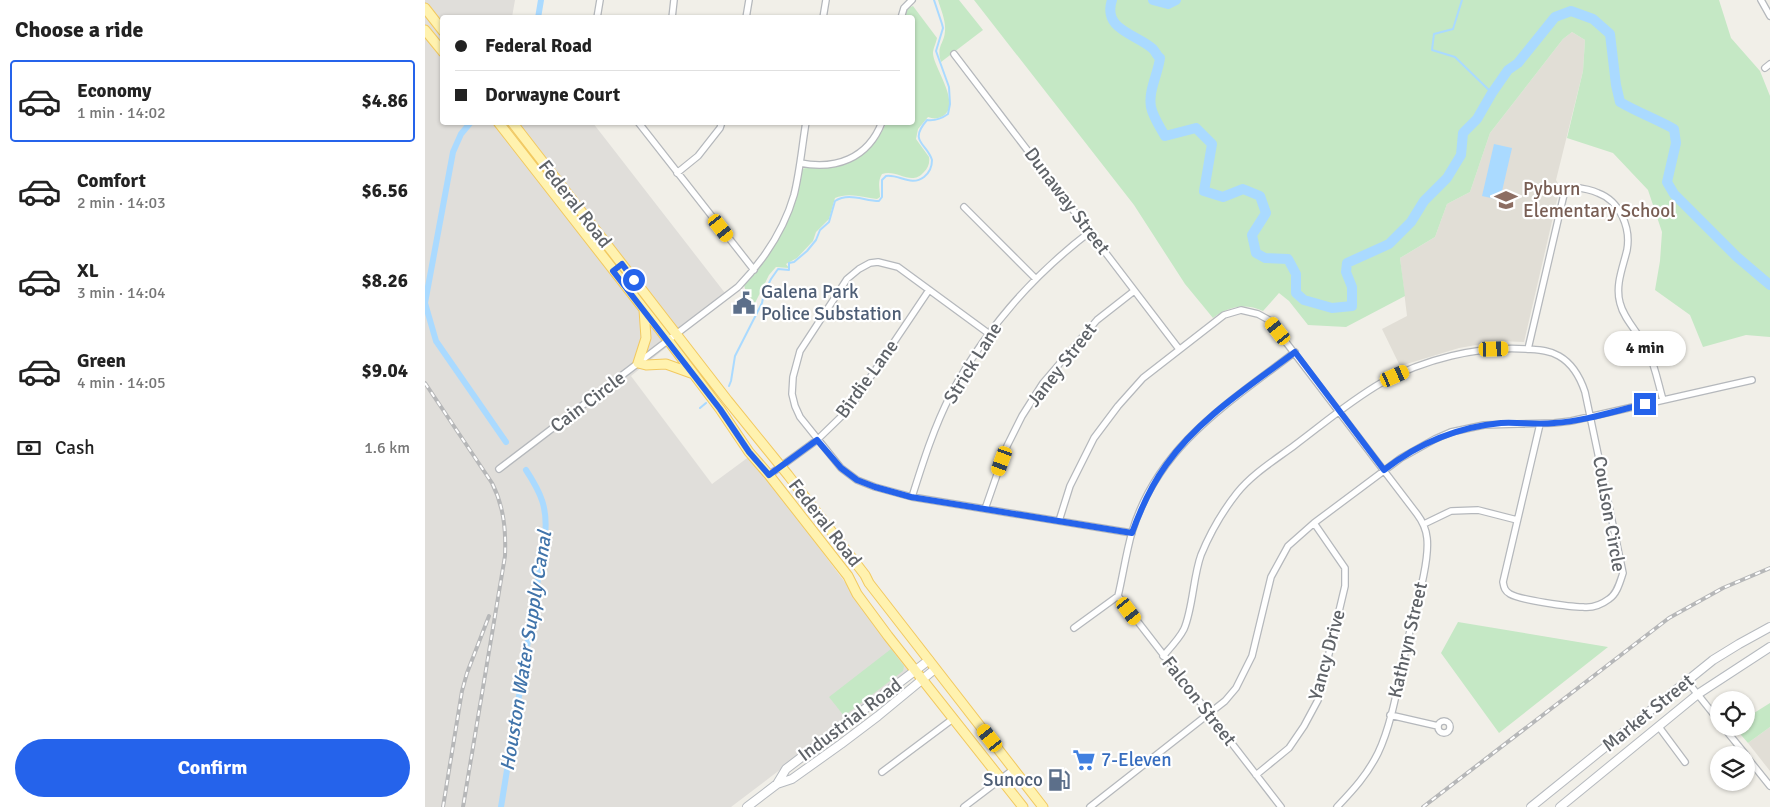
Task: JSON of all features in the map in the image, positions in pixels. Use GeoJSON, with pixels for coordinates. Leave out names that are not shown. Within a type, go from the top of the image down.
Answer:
{"type":"FeatureCollection","features":[{"type":"Feature","properties":{"kind":"main road"},"geometry":{"type":"LineString","coordinates":[[425,8],[440,27]]}},
{"type":"Feature","properties":{"kind":"main road"},"geometry":{"type":"LineString","coordinates":[[425,30],[440,48]]}},
{"type":"Feature","properties":{"kind":"main road","name":"Federal Road"},"geometry":{"type":"LineString","coordinates":[[500,125],[694,374],[749,452],[842,569],[857,594],[915,670],[1023,807]]}},
{"type":"Feature","properties":{"kind":"main road","name":"Federal Road"},"geometry":{"type":"LineString","coordinates":[[514,125],[727,401],[781,466],[854,560],[935,669],[1043,807]]}},
{"type":"Feature","properties":{"kind":"main road"},"geometry":{"type":"LineString","coordinates":[[547,185],[556,178]]}},
{"type":"Feature","properties":{"kind":"main road"},"geometry":{"type":"LineString","coordinates":[[613,271],[622,264]]}},
{"type":"Feature","properties":{"kind":"main road"},"geometry":{"type":"LineString","coordinates":[[644,310],[646,338],[638,363],[646,365],[666,364],[694,374]]}},
{"type":"Feature","properties":{"kind":"main road"},"geometry":{"type":"LineString","coordinates":[[842,569],[854,560]]}},
{"type":"Feature","properties":{"kind":"main road","name":"Market Street"},"geometry":{"type":"LineString","coordinates":[[1531,807],[1687,681],[1739,644],[1770,627]]}},
{"type":"Feature","properties":{"kind":"main road","name":"Market Street"},"geometry":{"type":"LineString","coordinates":[[1563,806],[1698,694],[1770,647]]}},
{"type":"Feature","properties":{"kind":"main road","name":"Industrial Road"},"geometry":{"type":"LineString","coordinates":[[777,784],[786,769],[929,660]]}},
{"type":"Feature","properties":{"kind":"main road","name":"Industrial Road"},"geometry":{"type":"LineString","coordinates":[[747,807],[777,784],[792,779],[841,744],[935,669]]}},
{"type":"Feature","properties":{"kind":"main road"},"geometry":{"type":"LineString","coordinates":[[833,733],[841,744]]}},
{"type":"Feature","properties":{"kind":"main road"},"geometry":{"type":"LineString","coordinates":[[1613,742],[1623,755]]}},
{"type":"Feature","properties":{"kind":"main road"},"geometry":{"type":"LineString","coordinates":[[1553,791],[1563,806]]}},
{"type":"Feature","properties":{"kind":"street"},"geometry":{"type":"LineString","coordinates":[[598,15],[600,0]]}},
{"type":"Feature","properties":{"kind":"street"},"geometry":{"type":"LineString","coordinates":[[672,15],[674,0]]}},
{"type":"Feature","properties":{"kind":"street"},"geometry":{"type":"LineString","coordinates":[[746,15],[749,0]]}},
{"type":"Feature","properties":{"kind":"street"},"geometry":{"type":"LineString","coordinates":[[824,15],[826,0]]}},
{"type":"Feature","properties":{"kind":"street"},"geometry":{"type":"LineString","coordinates":[[902,15],[904,8],[913,0],[917,6]]}},
{"type":"Feature","properties":{"kind":"street"},"geometry":{"type":"LineString","coordinates":[[1761,0],[1770,16]]}},
{"type":"Feature","properties":{"kind":"street","name":"Dunaway Street"},"geometry":{"type":"LineString","coordinates":[[954,54],[1091,231],[1179,349]]}},
{"type":"Feature","properties":{"kind":"street"},"geometry":{"type":"LineString","coordinates":[[640,125],[754,270]]}},
{"type":"Feature","properties":{"kind":"street"},"geometry":{"type":"LineString","coordinates":[[677,173],[706,146],[720,125]]}},
{"type":"Feature","properties":{"kind":"street"},"geometry":{"type":"LineString","coordinates":[[676,334],[738,286],[754,270],[778,233],[794,195],[805,125]]}},
{"type":"Feature","properties":{"kind":"street"},"geometry":{"type":"LineString","coordinates":[[799,163],[816,166],[828,165],[853,157],[870,144],[880,125]]}},
{"type":"Feature","properties":{"kind":"street"},"geometry":{"type":"LineString","coordinates":[[1528,349],[1565,190],[1572,186],[1598,192],[1606,197],[1624,218],[1628,241],[1619,282],[1619,301],[1622,310],[1647,350],[1655,369],[1663,400]]}},
{"type":"Feature","properties":{"kind":"street"},"geometry":{"type":"LineString","coordinates":[[964,207],[1035,278]]}},
{"type":"Feature","properties":{"kind":"street","name":"Strick Lane"},"geometry":{"type":"LineString","coordinates":[[911,497],[931,438],[951,394],[988,333],[1035,278],[1066,250],[1091,231]]}},
{"type":"Feature","properties":{"kind":"street"},"geometry":{"type":"LineString","coordinates":[[988,333],[897,267],[878,262],[870,264],[859,269],[847,279],[800,351],[793,377],[795,406],[800,417],[817,440],[841,468],[857,480],[875,487],[911,497],[1132,533]]}},
{"type":"Feature","properties":{"kind":"street","name":"Birdie Lane"},"geometry":{"type":"LineString","coordinates":[[769,475],[817,440],[849,409],[929,290]]}},
{"type":"Feature","properties":{"kind":"street","name":"Janey Street"},"geometry":{"type":"LineString","coordinates":[[985,509],[1007,446],[1022,416],[1043,383],[1097,320],[1134,290]]}},
{"type":"Feature","properties":{"kind":"street"},"geometry":{"type":"LineString","coordinates":[[1059,521],[1070,486],[1094,438],[1118,406],[1143,378],[1179,349],[1225,315],[1241,310],[1258,314],[1269,320],[1425,524],[1451,511],[1478,510],[1517,520]]}},
{"type":"Feature","properties":{"kind":"street","name":"Cain Circle"},"geometry":{"type":"LineString","coordinates":[[499,469],[676,334]]}},
{"type":"Feature","properties":{"kind":"street","name":"Coulson Circle"},"geometry":{"type":"LineString","coordinates":[[1163,656],[1177,641],[1185,627],[1201,556],[1222,512],[1238,491],[1259,472],[1339,411],[1381,383],[1435,360],[1494,349],[1547,351],[1559,356],[1576,371],[1585,392],[1623,573],[1619,586],[1610,599],[1597,606],[1583,607],[1512,596],[1505,590],[1503,582],[1540,424]]}},
{"type":"Feature","properties":{"kind":"street"},"geometry":{"type":"LineString","coordinates":[[1074,628],[1118,596],[1132,533],[1149,491],[1174,454],[1208,418],[1295,352]]}},
{"type":"Feature","properties":{"kind":"street"},"geometry":{"type":"LineString","coordinates":[[1090,807],[1225,701],[1236,688],[1252,656],[1271,577],[1288,546],[1314,523],[1415,448],[1451,432],[1484,425],[1554,423],[1590,417],[1752,380]]}},
{"type":"Feature","properties":{"kind":"street","name":"Yancy Drive"},"geometry":{"type":"LineString","coordinates":[[1256,775],[1289,748],[1318,700],[1345,586],[1345,568],[1314,523]]}},
{"type":"Feature","properties":{"kind":"street","name":"Kathryn Street"},"geometry":{"type":"LineString","coordinates":[[1337,807],[1361,782],[1378,752],[1391,715],[1427,555],[1428,539],[1425,524]]}},
{"type":"Feature","properties":{"kind":"street","name":"Falcon Street"},"geometry":{"type":"LineString","coordinates":[[1118,596],[1281,807]]}},
{"type":"Feature","properties":{"kind":"street"},"geometry":{"type":"LineString","coordinates":[[1687,681],[1710,709]]}},
{"type":"Feature","properties":{"kind":"street"},"geometry":{"type":"LineString","coordinates":[[1391,715],[1438,726]]}},
{"type":"Feature","properties":{"kind":"street"},"geometry":{"type":"LineString","coordinates":[[882,772],[954,718]]}},
{"type":"Feature","properties":{"kind":"street"},"geometry":{"type":"LineString","coordinates":[[1659,727],[1685,762]]}},
{"type":"Feature","properties":{"kind":"street"},"geometry":{"type":"LineString","coordinates":[[1731,736],[1739,746]]}},
{"type":"Feature","properties":{"kind":"street"},"geometry":{"type":"LineString","coordinates":[[1755,767],[1770,786]]}},
{"type":"Feature","properties":{"kind":"street"},"geometry":{"type":"LineString","coordinates":[[964,807],[1014,769]]}},
{"type":"Feature","properties":{"kind":"shaded area"},"geometry":{"type":"Polygon","coordinates":[[[425,0],[515,0],[512,15],[440,15],[440,125],[595,125],[725,293],[663,340],[668,346],[631,376],[712,484],[750,456],[911,670],[731,807],[425,807],[425,0]]]}},
{"type":"Feature","properties":{"kind":"shaded area","name":"Pyburn Elementary School"},"geometry":{"type":"Polygon","coordinates":[[[1572,32],[1585,40],[1583,71],[1556,180],[1560,187],[1524,342],[1499,341],[1459,348],[1400,366],[1382,329],[1407,316],[1400,258],[1435,237],[1447,204],[1470,192],[1490,133],[1563,39],[1572,32]]]}},
{"type":"Feature","properties":{"kind":"shaded area"},"geometry":{"type":"Polygon","coordinates":[[[1770,727],[1770,771],[1755,752],[1755,746],[1750,746],[1748,743],[1770,727]]]}},
{"type":"Feature","properties":{"kind":"green space"},"geometry":{"type":"Polygon","coordinates":[[[938,0],[959,0],[983,30],[941,62],[939,52],[945,27],[938,0]]]}},
{"type":"Feature","properties":{"kind":"green space"},"geometry":{"type":"Polygon","coordinates":[[[974,0],[1719,0],[1731,38],[1760,71],[1770,96],[1770,337],[1746,335],[1703,347],[1690,315],[1655,290],[1662,232],[1648,190],[1613,153],[1567,138],[1583,71],[1585,40],[1572,32],[1563,39],[1490,133],[1470,192],[1447,204],[1435,237],[1400,258],[1405,296],[1346,327],[1308,325],[1289,301],[1279,293],[1263,311],[1250,307],[1237,307],[1231,308],[1213,318],[1185,284],[1134,205],[974,0]]]}},
{"type":"Feature","properties":{"kind":"green space"},"geometry":{"type":"Polygon","coordinates":[[[913,6],[937,38],[933,50],[934,59],[948,94],[948,110],[943,116],[939,118],[928,117],[918,129],[916,139],[929,157],[928,167],[919,176],[914,178],[888,173],[882,174],[879,183],[880,197],[877,199],[850,195],[835,198],[829,219],[816,232],[813,241],[797,258],[786,264],[789,268],[776,267],[769,275],[755,303],[746,292],[744,285],[765,259],[782,231],[794,201],[802,169],[836,167],[846,164],[870,148],[885,125],[915,125],[915,15],[905,15],[908,8],[913,6]]]}},
{"type":"Feature","properties":{"kind":"green space"},"geometry":{"type":"Polygon","coordinates":[[[1458,622],[1608,647],[1499,733],[1441,653],[1458,622]]]}},
{"type":"Feature","properties":{"kind":"green space"},"geometry":{"type":"Polygon","coordinates":[[[891,649],[904,666],[903,671],[844,716],[829,697],[891,649]]]}},
{"type":"Feature","properties":{"kind":"green space"},"geometry":{"type":"Polygon","coordinates":[[[1770,703],[1770,727],[1748,743],[1742,736],[1755,736],[1755,712],[1770,703]]]}},
{"type":"Feature","properties":{"kind":"water"},"geometry":{"type":"Polygon","coordinates":[[[1494,144],[1512,148],[1500,200],[1482,196],[1494,144]]]}},
{"type":"Feature","properties":{"kind":"waterway","name":"Houston Water Supply Canal"},"geometry":{"type":"LineString","coordinates":[[538,15],[541,0]]}},
{"type":"Feature","properties":{"kind":"waterway"},"geometry":{"type":"LineString","coordinates":[[729,386],[735,356],[762,303],[764,293],[771,279],[778,269],[789,270],[789,263],[794,262],[807,251],[816,240],[820,230],[829,222],[835,201],[846,197],[879,201],[882,197],[882,180],[886,176],[914,181],[924,177],[930,170],[932,160],[919,138],[919,133],[927,120],[938,119],[948,114],[950,104],[949,87],[936,51],[943,28],[934,0]]}},
{"type":"Feature","properties":{"kind":"waterway"},"geometry":{"type":"LineString","coordinates":[[1112,0],[1110,10],[1116,25],[1153,49],[1160,58],[1150,101],[1153,114],[1165,136],[1196,128],[1212,144],[1204,191],[1223,197],[1243,189],[1260,196],[1266,213],[1252,235],[1256,253],[1265,258],[1288,259],[1296,274],[1296,293],[1304,300],[1332,308],[1352,306],[1352,287],[1346,272],[1347,263],[1389,244],[1411,222],[1424,201],[1447,178],[1461,155],[1463,133],[1477,119],[1508,70],[1518,63],[1555,17],[1571,11],[1593,19],[1610,34],[1620,102],[1674,129],[1676,143],[1667,182],[1674,194],[1737,257],[1770,285]]}},
{"type":"Feature","properties":{"kind":"waterway"},"geometry":{"type":"LineString","coordinates":[[1153,0],[1168,4],[1176,0]]}},
{"type":"Feature","properties":{"kind":"waterway"},"geometry":{"type":"LineString","coordinates":[[1462,0],[1453,29],[1434,34],[1432,50],[1455,57],[1492,93]]}},
{"type":"Feature","properties":{"kind":"waterway","name":"Houston Water Supply Canal"},"geometry":{"type":"LineString","coordinates":[[425,303],[453,152],[461,134],[468,125]]}},
{"type":"Feature","properties":{"kind":"waterway","name":"Houston Water Supply Canal"},"geometry":{"type":"LineString","coordinates":[[425,303],[436,341],[506,442]]}},
{"type":"Feature","properties":{"kind":"waterway"},"geometry":{"type":"LineString","coordinates":[[700,408],[706,403]]}},
{"type":"Feature","properties":{"kind":"waterway","name":"Houston Water Supply Canal"},"geometry":{"type":"LineString","coordinates":[[501,807],[546,526],[542,501],[536,486],[526,470]]}},
{"type":"Feature","properties":{"kind":"railway"},"geometry":{"type":"LineString","coordinates":[[425,383],[492,483],[502,510],[505,537],[505,556],[463,807]]}},
{"type":"Feature","properties":{"kind":"railway"},"geometry":{"type":"LineString","coordinates":[[1423,807],[1669,618],[1723,588],[1770,568]]}},
{"type":"Feature","properties":{"kind":"railway"},"geometry":{"type":"LineString","coordinates":[[443,807],[462,691],[489,616]]}},
{"type":"Feature","properties":{"kind":"place","name":"Pyburn Elementary School"},"geometry":{"type":"Point","coordinates":[1506,200]}},
{"type":"Feature","properties":{"kind":"place","name":"Galena Park Police Substation"},"geometry":{"type":"Point","coordinates":[744,303]}},
{"type":"Feature","properties":{"kind":"place","name":"7-Eleven"},"geometry":{"type":"Point","coordinates":[1084,760]}},
{"type":"Feature","properties":{"kind":"place","name":"Sunoco"},"geometry":{"type":"Point","coordinates":[1059,780]}},
{"type":"Feature","properties":{"kind":"route"},"geometry":{"type":"LineString","coordinates":[[634,280],[622,264],[613,271],[720,409],[749,452],[769,475],[817,440],[841,468],[857,480],[875,487],[911,497],[1132,533],[1149,491],[1174,454],[1208,418],[1295,352],[1384,470],[1415,448],[1451,432],[1502,423],[1540,424],[1571,421],[1645,404]]}}]}
